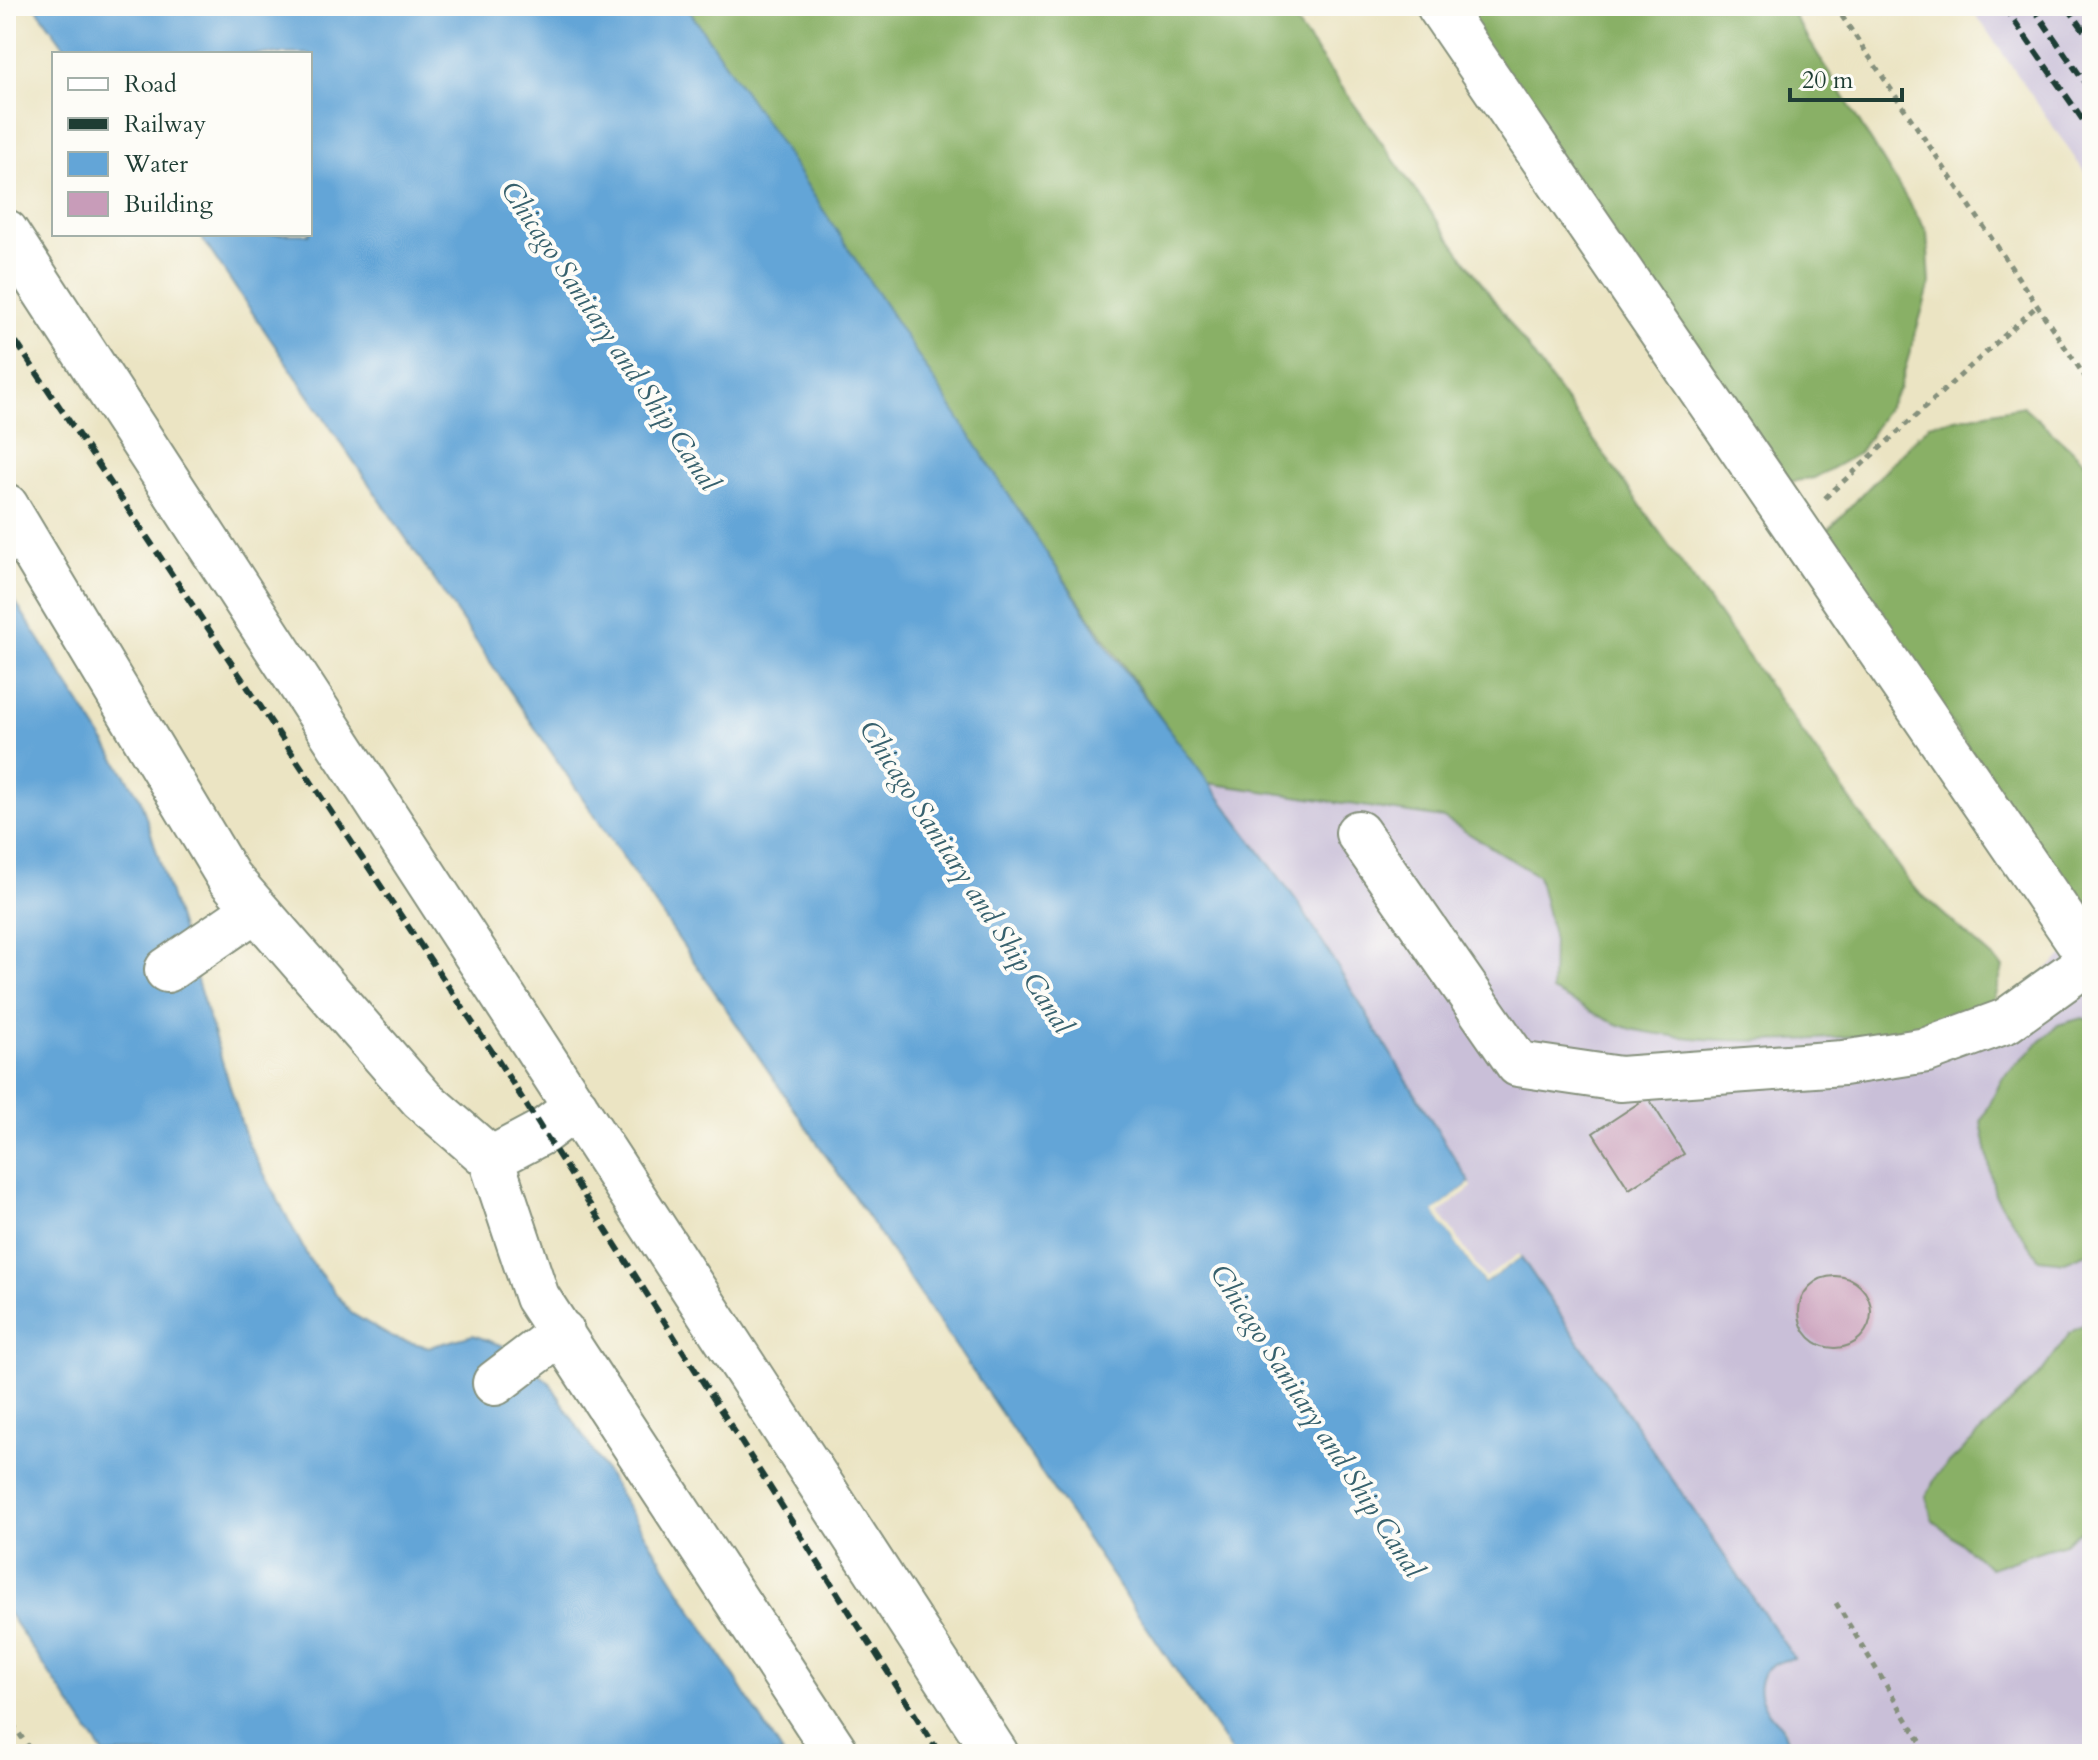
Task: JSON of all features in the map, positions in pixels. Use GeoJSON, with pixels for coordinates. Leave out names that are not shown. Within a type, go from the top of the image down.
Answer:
{"type":"FeatureCollection","features":[{"type":"Feature","properties":{"kind":"lane"},"geometry":{"type":"LineString","coordinates":[[1358,833],[1518,1064],[1620,1079],[1843,1063],[1927,1050],[2006,1021],[2092,961],[1439,6]]}},
{"type":"Feature","properties":{"kind":"lane"},"geometry":{"type":"LineString","coordinates":[[6,232],[996,1754]]}},
{"type":"Feature","properties":{"kind":"lane"},"geometry":{"type":"LineString","coordinates":[[6,506],[229,878],[422,1099],[491,1159],[537,1297],[837,1754]]}},
{"type":"Feature","properties":{"kind":"lane"},"geometry":{"type":"LineString","coordinates":[[167,970],[256,909]]}},
{"type":"Feature","properties":{"kind":"lane"},"geometry":{"type":"LineString","coordinates":[[491,1159],[544,1131],[576,1107]]}},
{"type":"Feature","properties":{"kind":"lane"},"geometry":{"type":"LineString","coordinates":[[495,1383],[562,1332]]}},
{"type":"Feature","properties":{"kind":"path"},"geometry":{"type":"LineString","coordinates":[[1835,6],[2092,387]]}},
{"type":"Feature","properties":{"kind":"path"},"geometry":{"type":"LineString","coordinates":[[1794,525],[2037,306]]}},
{"type":"Feature","properties":{"kind":"path"},"geometry":{"type":"LineString","coordinates":[[1836,1603],[1928,1754]]}},
{"type":"Feature","properties":{"kind":"path"},"geometry":{"type":"LineString","coordinates":[[6,1714],[33,1754]]}},
{"type":"Feature","properties":{"kind":"shaded area"},"geometry":{"type":"Polygon","coordinates":[[[1970,6],[2087,6],[2092,13],[2092,183],[1970,6]]]}},
{"type":"Feature","properties":{"kind":"shaded area"},"geometry":{"type":"Polygon","coordinates":[[[1208,783],[1443,818],[1538,876],[1553,935],[1552,991],[1751,1041],[1920,1031],[1989,1017],[2092,932],[2092,1754],[1802,1754],[1791,1747],[1784,1727],[1764,1712],[1759,1699],[1759,1686],[1766,1671],[1778,1661],[1793,1658],[1522,1257],[1484,1283],[1434,1212],[1470,1183],[1297,901],[1208,783]]]}},
{"type":"Feature","properties":{"kind":"green space"},"geometry":{"type":"Polygon","coordinates":[[[686,6],[1284,6],[1912,886],[2003,967],[1989,1017],[1859,1036],[1766,1041],[1677,1036],[1625,1027],[1552,991],[1553,935],[1538,876],[1443,818],[1208,783],[1073,592],[686,6]]]}},
{"type":"Feature","properties":{"kind":"green space"},"geometry":{"type":"Polygon","coordinates":[[[1451,6],[1788,6],[1927,232],[1930,284],[1899,389],[1859,453],[1814,478],[1789,482],[1451,6]]]}},
{"type":"Feature","properties":{"kind":"green space"},"geometry":{"type":"Polygon","coordinates":[[[2023,406],[2092,468],[2092,914],[2078,911],[1824,534],[1930,424],[2023,406]]]}},
{"type":"Feature","properties":{"kind":"green space"},"geometry":{"type":"Polygon","coordinates":[[[2082,1018],[2092,1021],[2092,1251],[2065,1262],[2039,1259],[1995,1195],[1981,1122],[2003,1077],[2058,1025],[2082,1018]]]}},
{"type":"Feature","properties":{"kind":"green space"},"geometry":{"type":"Polygon","coordinates":[[[2092,1319],[2092,1521],[2064,1543],[1990,1568],[1932,1519],[1926,1496],[1937,1475],[2041,1373],[2070,1333],[2092,1319]]]}},
{"type":"Feature","properties":{"kind":"water","name":"Chicago Sanitary and Ship Canal"},"geometry":{"type":"Polygon","coordinates":[[[35,6],[686,6],[775,136],[1111,652],[1297,901],[1470,1183],[1435,1212],[1484,1283],[1521,1257],[1794,1658],[1769,1668],[1763,1676],[1760,1694],[1788,1742],[1802,1754],[1233,1754],[200,236],[312,236],[312,52],[69,52],[35,6]]]}},
{"type":"Feature","properties":{"kind":"water"},"geometry":{"type":"Polygon","coordinates":[[[6,587],[140,798],[247,1141],[309,1259],[351,1313],[393,1338],[429,1347],[473,1335],[506,1347],[550,1383],[783,1754],[104,1754],[6,1610],[6,587]]]}},
{"type":"Feature","properties":{"kind":"pier"},"geometry":{"type":"Polygon","coordinates":[[[1470,1183],[1472,1187],[1440,1213],[1485,1278],[1519,1254],[1521,1257],[1484,1283],[1434,1212],[1470,1183]]]}},
{"type":"Feature","properties":{"kind":"building"},"geometry":{"type":"Polygon","coordinates":[[[1648,1097],[1684,1154],[1629,1189],[1593,1133],[1648,1097]]]}},
{"type":"Feature","properties":{"kind":"building"},"geometry":{"type":"Polygon","coordinates":[[[1842,1276],[1861,1286],[1869,1298],[1869,1326],[1861,1338],[1849,1346],[1828,1348],[1809,1338],[1801,1326],[1799,1305],[1809,1286],[1821,1278],[1842,1276]]]}},
{"type":"Feature","properties":{"kind":"railway"},"geometry":{"type":"LineString","coordinates":[[2004,6],[2092,133]]}},
{"type":"Feature","properties":{"kind":"railway"},"geometry":{"type":"LineString","coordinates":[[2032,6],[2092,93]]}},
{"type":"Feature","properties":{"kind":"railway"},"geometry":{"type":"LineString","coordinates":[[2067,6],[2092,42]]}},
{"type":"Feature","properties":{"kind":"railway"},"geometry":{"type":"LineString","coordinates":[[6,327],[499,1062],[940,1754]]}}]}
